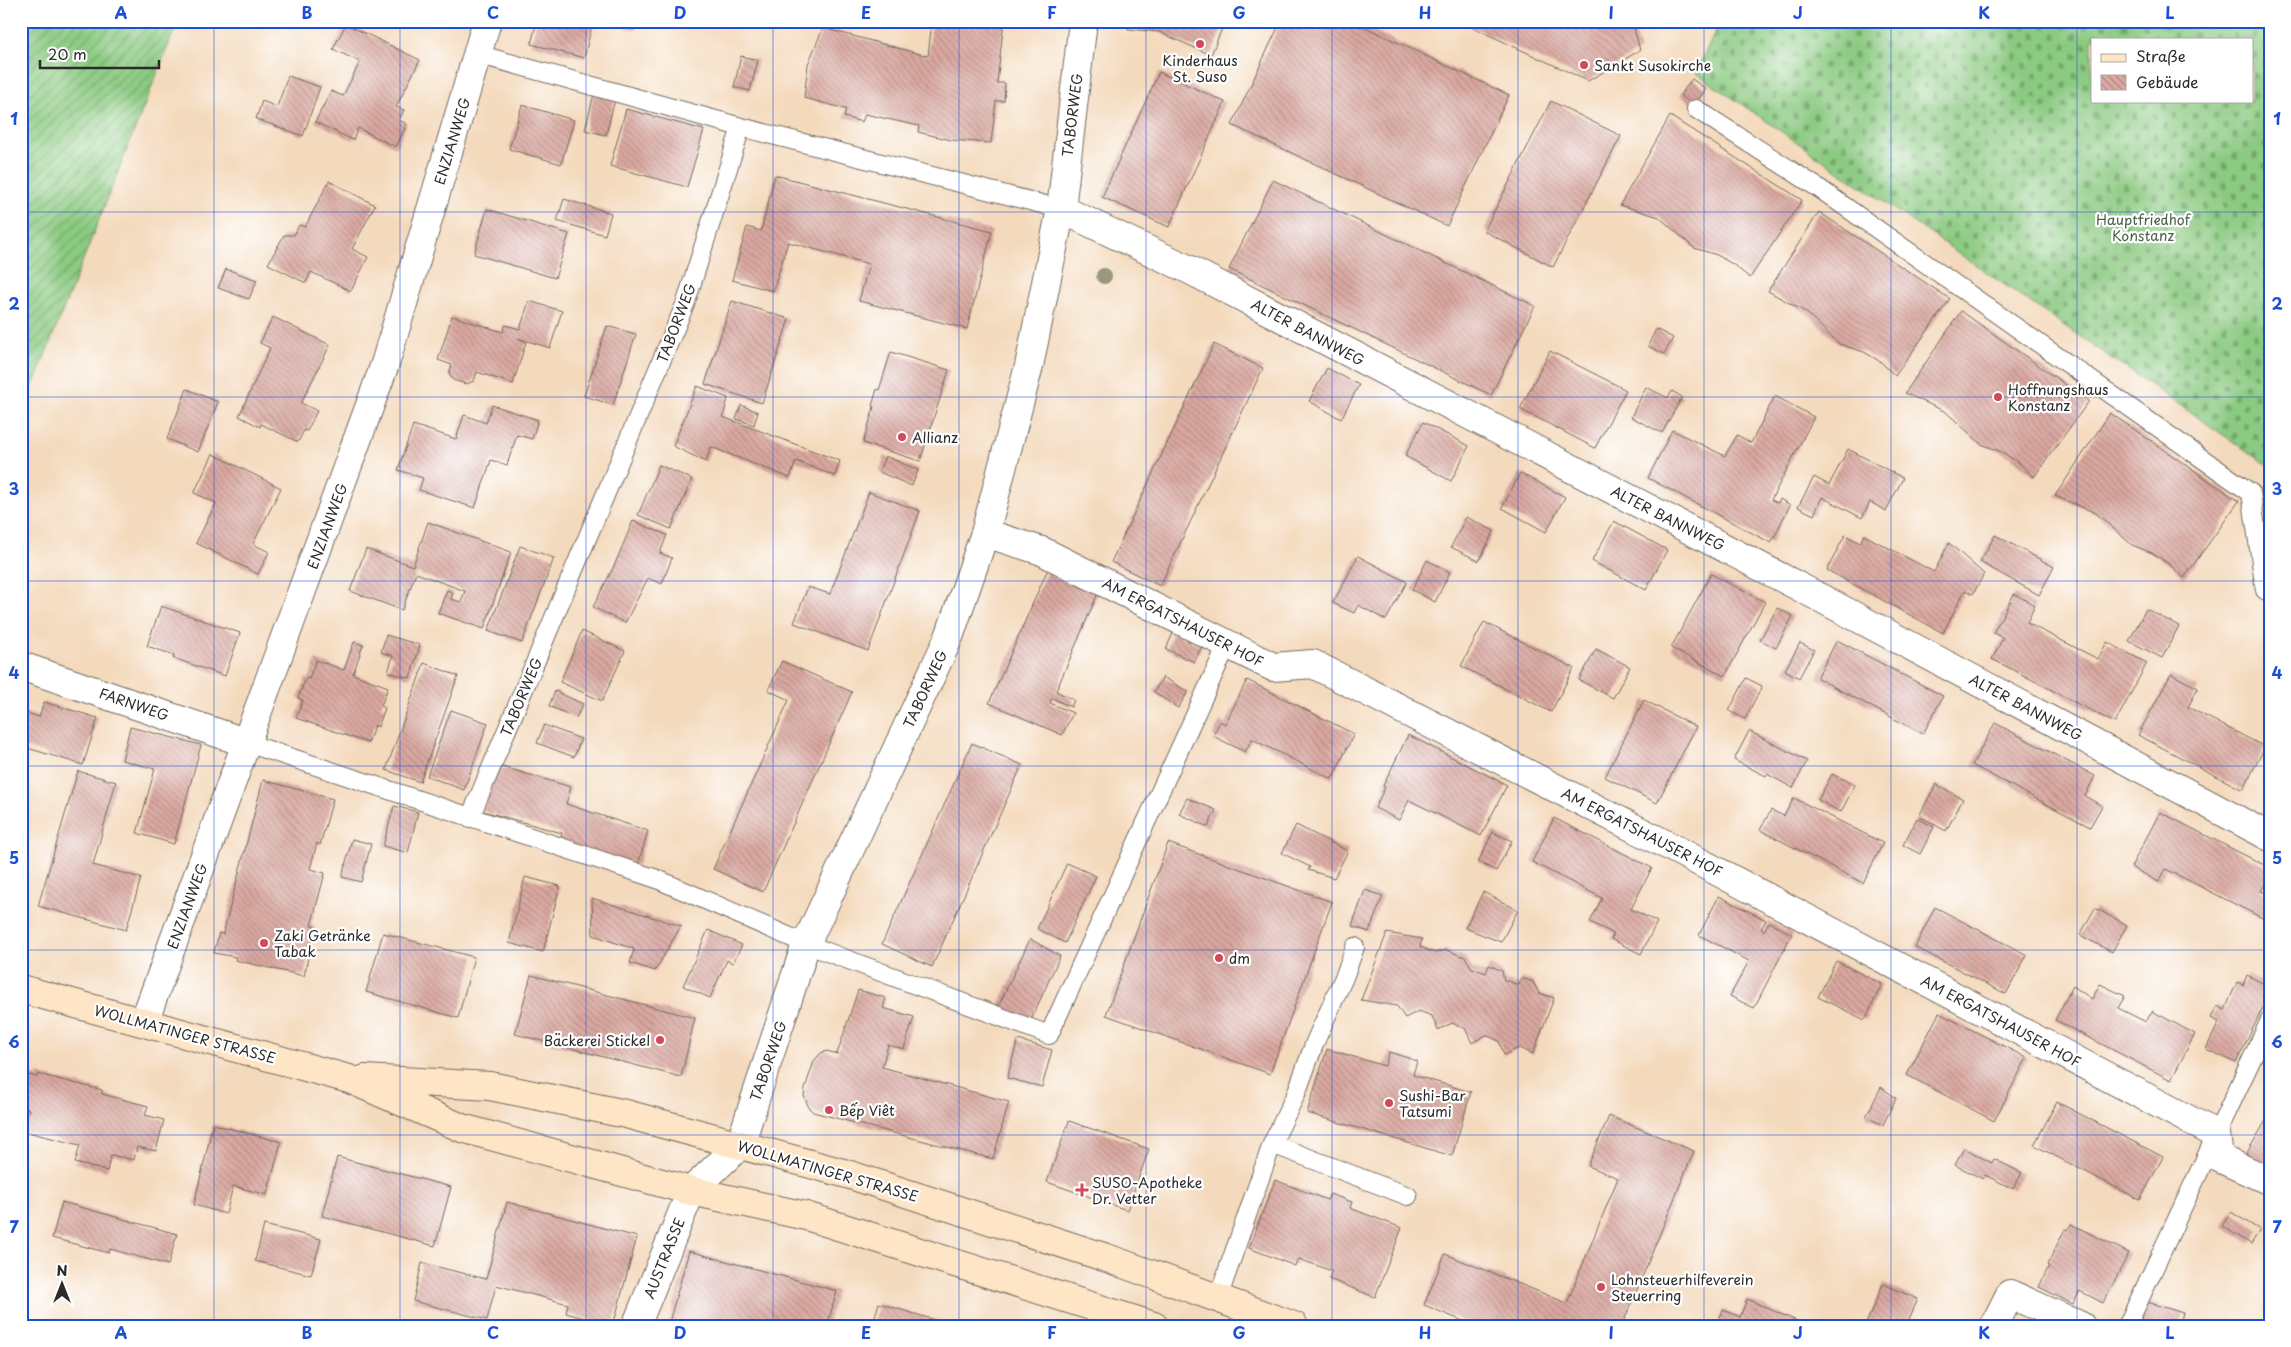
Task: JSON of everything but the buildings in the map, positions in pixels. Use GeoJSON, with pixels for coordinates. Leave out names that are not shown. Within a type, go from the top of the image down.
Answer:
{"type":"FeatureCollection","features":[{"type":"Feature","properties":{"kind":"main road","name":"WOLLMATINGER STRASSE"},"geometry":{"type":"LineString","coordinates":[[21,989],[349,1078],[462,1128],[691,1190],[806,1216],[1154,1326]]}},
{"type":"Feature","properties":{"kind":"main road","name":"WOLLMATINGER STRASSE"},"geometry":{"type":"LineString","coordinates":[[349,1078],[490,1086],[626,1114],[847,1174],[1108,1258],[1294,1326]]}},
{"type":"Feature","properties":{"kind":"street","name":"ENZIANWEG"},"geometry":{"type":"LineString","coordinates":[[144,1022],[248,743],[385,364],[487,21]]}},
{"type":"Feature","properties":{"kind":"street","name":"TABORWEG"},"geometry":{"type":"LineString","coordinates":[[691,1190],[740,1146],[806,944],[949,637],[985,533],[1029,366],[1061,209],[1083,21]]}},
{"type":"Feature","properties":{"kind":"street","name":"ALTER BANNWEG"},"geometry":{"type":"LineString","coordinates":[[1061,209],[1190,270],[1813,594],[2270,837]]}},
{"type":"Feature","properties":{"kind":"street","name":"AM ERGATSHAUSER HOF"},"geometry":{"type":"LineString","coordinates":[[985,533],[1042,551],[1274,667],[1313,664],[1671,847],[2216,1134]]}},
{"type":"Feature","properties":{"kind":"street","name":"FARNWEG"},"geometry":{"type":"LineString","coordinates":[[21,666],[248,743]]}},
{"type":"Feature","properties":{"kind":"street"},"geometry":{"type":"LineString","coordinates":[[2216,1134],[2219,1158],[2270,1182]]}},
{"type":"Feature","properties":{"kind":"street","name":"AUSTRASSE"},"geometry":{"type":"LineString","coordinates":[[636,1326],[691,1190]]}},
{"type":"Feature","properties":{"kind":"street"},"geometry":{"type":"LineString","coordinates":[[1994,1326],[2010,1294],[2081,1326]]}},
{"type":"Feature","properties":{"kind":"lane"},"geometry":{"type":"LineString","coordinates":[[478,54],[742,127],[1061,209]]}},
{"type":"Feature","properties":{"kind":"lane"},"geometry":{"type":"LineString","coordinates":[[1696,108],[1820,189],[2251,493],[2265,590],[2270,593]]}},
{"type":"Feature","properties":{"kind":"lane","name":"TABORWEG"},"geometry":{"type":"LineString","coordinates":[[470,818],[686,302],[742,127]]}},
{"type":"Feature","properties":{"kind":"lane"},"geometry":{"type":"LineString","coordinates":[[248,743],[657,879],[806,944],[1049,1036],[1227,645]]}},
{"type":"Feature","properties":{"kind":"lane"},"geometry":{"type":"LineString","coordinates":[[1218,1298],[1272,1144],[1296,1094],[1315,1042],[1345,975],[1355,947]]}},
{"type":"Feature","properties":{"kind":"lane"},"geometry":{"type":"LineString","coordinates":[[2127,1326],[2270,1020]]}},
{"type":"Feature","properties":{"kind":"lane"},"geometry":{"type":"LineString","coordinates":[[1272,1144],[1408,1196]]}},
{"type":"Feature","properties":{"kind":"green space"},"geometry":{"type":"Polygon","coordinates":[[[21,21],[178,21],[21,416],[21,21]]]}},
{"type":"Feature","properties":{"kind":"green space","name":"Hauptfriedhof Konstanz"},"geometry":{"type":"Polygon","coordinates":[[[1720,21],[2270,21],[2270,467],[1696,73],[1720,21]]]}},
{"type":"Feature","properties":{"kind":"place","name":"Kinderhaus St. Suso"},"geometry":{"type":"Point","coordinates":[1200,44]}},
{"type":"Feature","properties":{"kind":"place","name":"Sankt Susokirche"},"geometry":{"type":"Point","coordinates":[1584,65]}},
{"type":"Feature","properties":{"kind":"place","name":"Hoffnungshaus Konstanz"},"geometry":{"type":"Point","coordinates":[1998,397]}},
{"type":"Feature","properties":{"kind":"place","name":"Allianz"},"geometry":{"type":"Point","coordinates":[902,437]}},
{"type":"Feature","properties":{"kind":"place","name":"Zaki Getränke Tabak"},"geometry":{"type":"Point","coordinates":[264,943]}},
{"type":"Feature","properties":{"kind":"place","name":"dm"},"geometry":{"type":"Point","coordinates":[1219,958]}},
{"type":"Feature","properties":{"kind":"place","name":"Bäckerei Stickel"},"geometry":{"type":"Point","coordinates":[660,1040]}},
{"type":"Feature","properties":{"kind":"place","name":"Sushi-Bar Tatsumi"},"geometry":{"type":"Point","coordinates":[1389,1103]}},
{"type":"Feature","properties":{"kind":"place","name":"Bếp Viêt"},"geometry":{"type":"Point","coordinates":[829,1110]}},
{"type":"Feature","properties":{"kind":"place","name":"SUSO-Apotheke Dr. Vetter"},"geometry":{"type":"Point","coordinates":[1082,1190]}},
{"type":"Feature","properties":{"kind":"place","name":"Lohnsteuerhilfeverein Steuerring"},"geometry":{"type":"Point","coordinates":[1601,1287]}}]}
